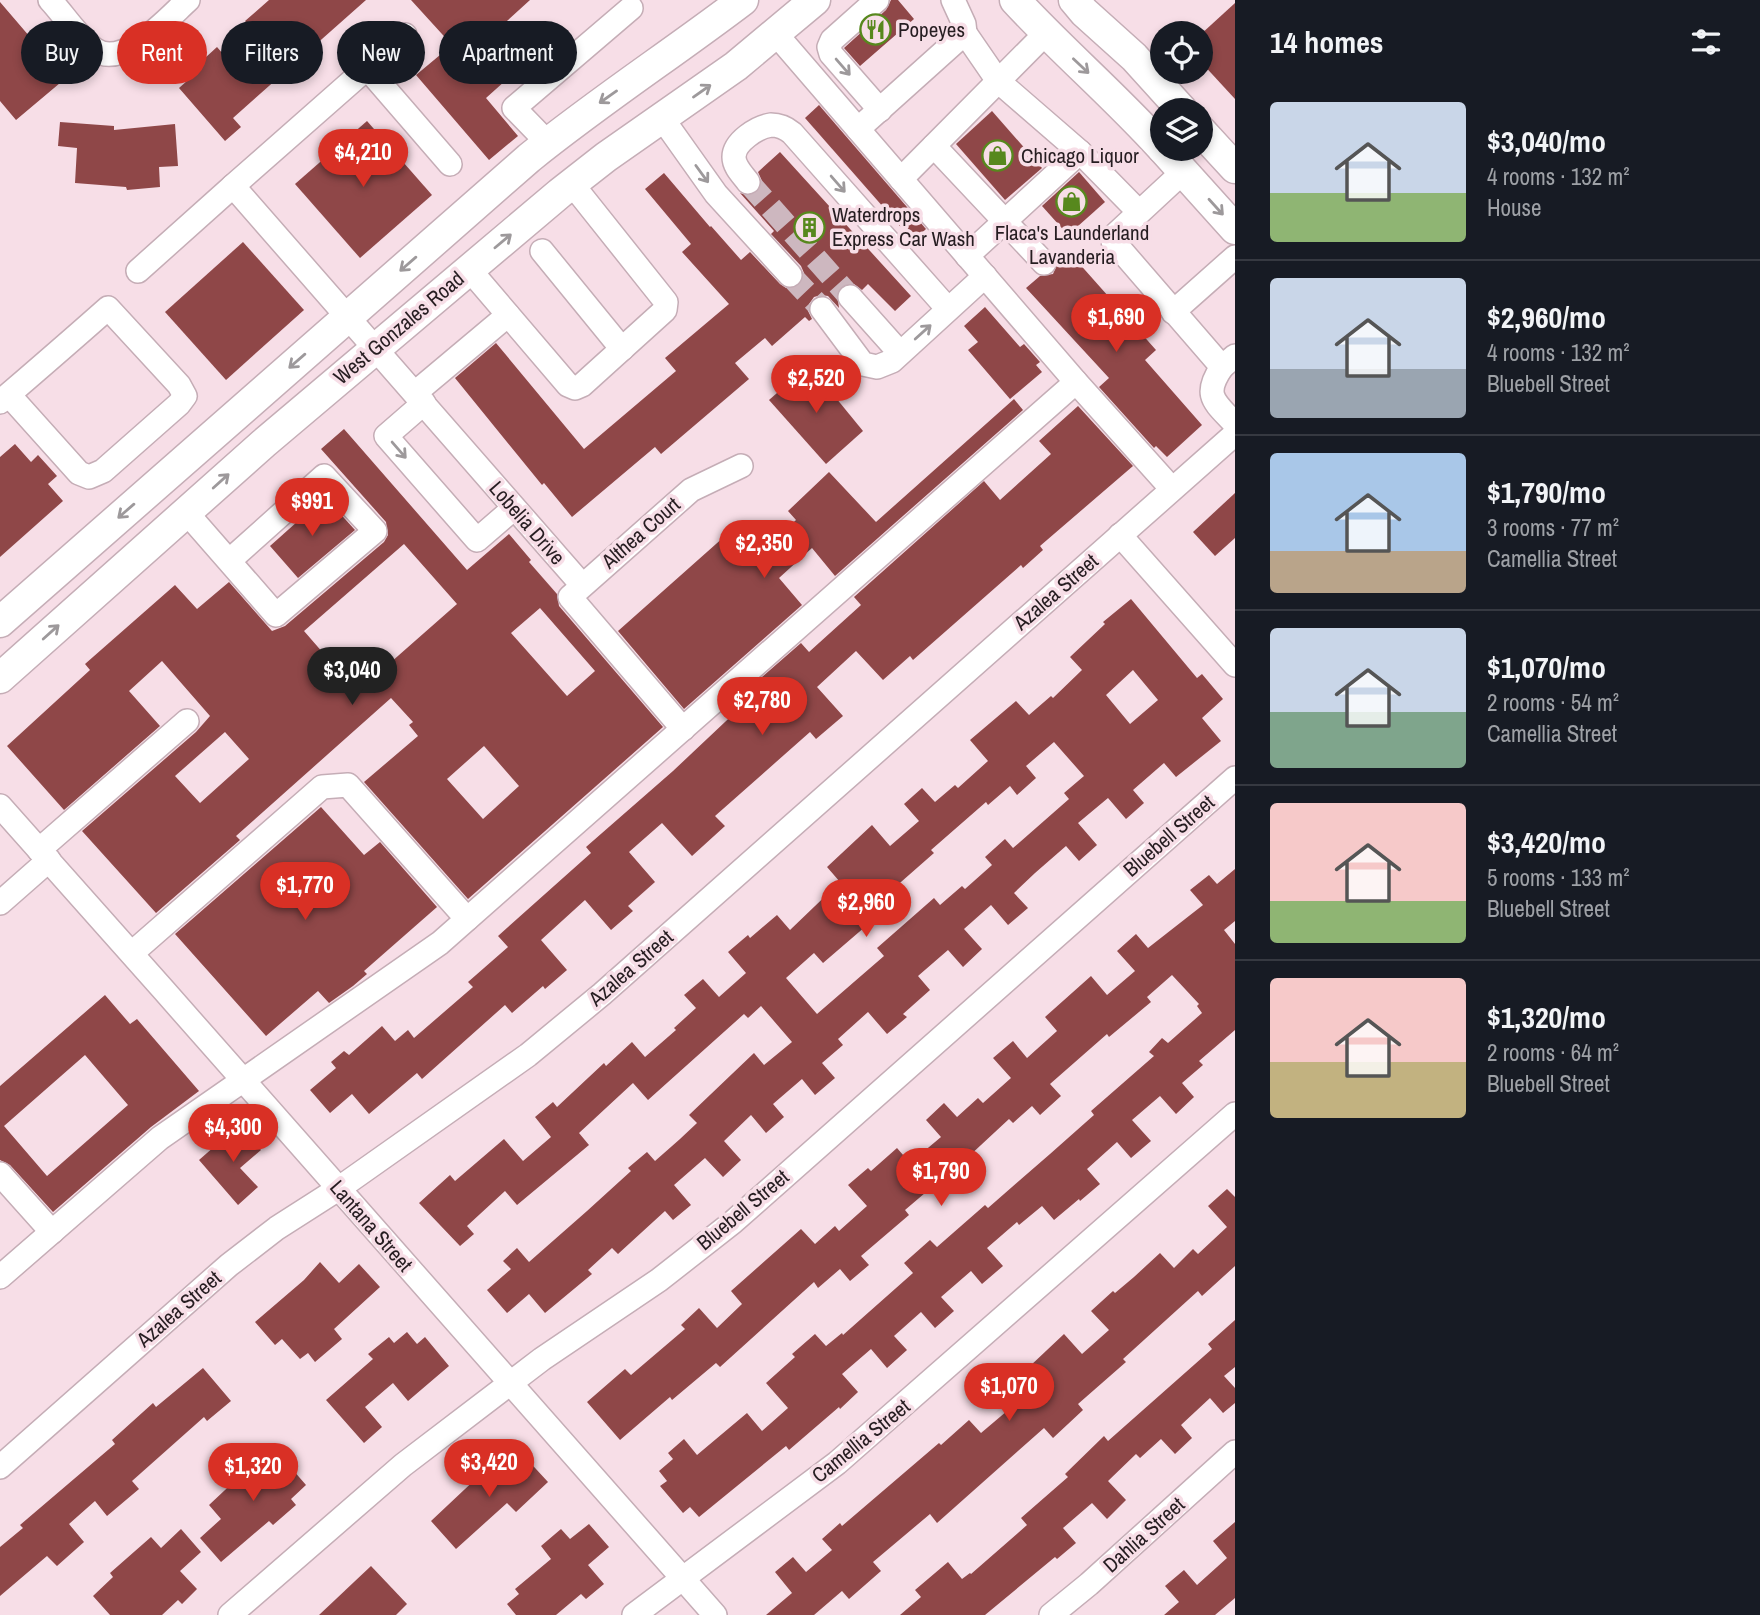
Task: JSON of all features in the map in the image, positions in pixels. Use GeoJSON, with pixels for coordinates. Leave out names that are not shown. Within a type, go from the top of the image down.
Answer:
{"type":"FeatureCollection","features":[{"type":"Feature","properties":{"kind":"main road","name":"West Gonzales Road"},"geometry":{"type":"LineString","coordinates":[[0,622],[548,143],[743,0]]}},
{"type":"Feature","properties":{"kind":"main road","name":"West Gonzales Road"},"geometry":{"type":"LineString","coordinates":[[0,678],[186,512],[469,269],[572,184],[736,66],[815,0]]}},
{"type":"Feature","properties":{"kind":"main road"},"geometry":{"type":"LineString","coordinates":[[1015,0],[1150,134]]}},
{"type":"Feature","properties":{"kind":"main road"},"geometry":{"type":"LineString","coordinates":[[1085,4],[1171,98]]}},
{"type":"Feature","properties":{"kind":"main road"},"geometry":{"type":"LineString","coordinates":[[1213,144],[1235,168]]}},
{"type":"Feature","properties":{"kind":"main road"},"geometry":{"type":"LineString","coordinates":[[1174,161],[1235,229]]}},
{"type":"Feature","properties":{"kind":"street"},"geometry":{"type":"LineString","coordinates":[[50,0],[95,51],[109,53],[123,52],[136,46],[188,0]]}},
{"type":"Feature","properties":{"kind":"street"},"geometry":{"type":"LineString","coordinates":[[877,0],[832,40],[829,47],[831,54],[880,110]]}},
{"type":"Feature","properties":{"kind":"street"},"geometry":{"type":"LineString","coordinates":[[953,0],[964,24],[965,33],[998,81],[1080,152],[1139,212]]}},
{"type":"Feature","properties":{"kind":"street"},"geometry":{"type":"LineString","coordinates":[[548,143],[514,108],[631,8]]}},
{"type":"Feature","properties":{"kind":"street"},"geometry":{"type":"LineString","coordinates":[[858,129],[965,33]]}},
{"type":"Feature","properties":{"kind":"street"},"geometry":{"type":"LineString","coordinates":[[901,179],[1046,33]]}},
{"type":"Feature","properties":{"kind":"street"},"geometry":{"type":"LineString","coordinates":[[776,34],[1076,382],[1172,489]]}},
{"type":"Feature","properties":{"kind":"street"},"geometry":{"type":"LineString","coordinates":[[138,271],[349,84]]}},
{"type":"Feature","properties":{"kind":"street"},"geometry":{"type":"LineString","coordinates":[[381,84],[450,164]]}},
{"type":"Feature","properties":{"kind":"street"},"geometry":{"type":"LineString","coordinates":[[662,118],[716,194],[790,275]]}},
{"type":"Feature","properties":{"kind":"street"},"geometry":{"type":"LineString","coordinates":[[748,182],[736,167],[734,156],[740,144],[758,130],[772,125],[785,127],[948,309]]}},
{"type":"Feature","properties":{"kind":"street"},"geometry":{"type":"LineString","coordinates":[[934,146],[1044,263]]}},
{"type":"Feature","properties":{"kind":"street"},"geometry":{"type":"LineString","coordinates":[[967,256],[1080,152]]}},
{"type":"Feature","properties":{"kind":"street"},"geometry":{"type":"LineString","coordinates":[[1184,172],[1115,234],[1112,241],[1173,312],[1228,361],[1212,382],[1213,400],[1235,424]]}},
{"type":"Feature","properties":{"kind":"street"},"geometry":{"type":"LineString","coordinates":[[469,269],[568,385],[575,388],[582,385],[665,310],[666,302],[572,184]]}},
{"type":"Feature","properties":{"kind":"street","name":"Lobelia Drive"},"geometry":{"type":"LineString","coordinates":[[233,186],[582,585]]}},
{"type":"Feature","properties":{"kind":"street"},"geometry":{"type":"LineString","coordinates":[[542,251],[622,349]]}},
{"type":"Feature","properties":{"kind":"street"},"geometry":{"type":"LineString","coordinates":[[1173,312],[1235,257]]}},
{"type":"Feature","properties":{"kind":"street"},"geometry":{"type":"LineString","coordinates":[[822,309],[863,364],[877,367],[892,361],[985,276]]}},
{"type":"Feature","properties":{"kind":"street"},"geometry":{"type":"LineString","coordinates":[[850,297],[900,353]]}},
{"type":"Feature","properties":{"kind":"street"},"geometry":{"type":"LineString","coordinates":[[108,308],[185,396],[103,471],[89,477],[79,473],[4,398],[108,308]]}},
{"type":"Feature","properties":{"kind":"street"},"geometry":{"type":"LineString","coordinates":[[508,315],[419,398],[386,436],[477,540],[514,508]]}},
{"type":"Feature","properties":{"kind":"street"},"geometry":{"type":"LineString","coordinates":[[5,1262],[52,1232],[160,1138],[440,943],[1076,382]]}},
{"type":"Feature","properties":{"kind":"street","name":"Azalea Street"},"geometry":{"type":"LineString","coordinates":[[0,1467],[229,1265],[277,1228],[338,1189],[528,1055],[602,994],[1172,489],[1231,445]]}},
{"type":"Feature","properties":{"kind":"street","name":"Althea Court"},"geometry":{"type":"LineString","coordinates":[[582,585],[691,490],[741,466]]}},
{"type":"Feature","properties":{"kind":"street"},"geometry":{"type":"LineString","coordinates":[[186,512],[276,615],[375,531],[324,476],[229,561]]}},
{"type":"Feature","properties":{"kind":"street"},"geometry":{"type":"LineString","coordinates":[[1121,535],[1235,666]]}},
{"type":"Feature","properties":{"kind":"street"},"geometry":{"type":"LineString","coordinates":[[582,585],[570,597],[683,729]]}},
{"type":"Feature","properties":{"kind":"street"},"geometry":{"type":"LineString","coordinates":[[0,903],[44,855],[187,720]]}},
{"type":"Feature","properties":{"kind":"street","name":"Bluebell Street"},"geometry":{"type":"LineString","coordinates":[[230,1615],[402,1465],[510,1384],[659,1280],[733,1222],[1235,778]]}},
{"type":"Feature","properties":{"kind":"street"},"geometry":{"type":"LineString","coordinates":[[132,953],[322,786],[348,785],[467,919]]}},
{"type":"Feature","properties":{"kind":"street","name":"Lantana Street"},"geometry":{"type":"LineString","coordinates":[[0,806],[246,1080],[338,1189],[715,1615]]}},
{"type":"Feature","properties":{"kind":"street","name":"Camellia Street"},"geometry":{"type":"LineString","coordinates":[[634,1615],[837,1463],[885,1423],[1235,1114]]}},
{"type":"Feature","properties":{"kind":"street"},"geometry":{"type":"LineString","coordinates":[[0,1174],[52,1232]]}},
{"type":"Feature","properties":{"kind":"street","name":"Dahlia Street"},"geometry":{"type":"LineString","coordinates":[[1051,1615],[1235,1452]]}},
{"type":"Feature","properties":{"kind":"building"},"geometry":{"type":"Polygon","coordinates":[[[269,0],[366,0],[342,21],[337,21],[337,26],[323,38],[323,21],[245,21],[269,0]]]}},
{"type":"Feature","properties":{"kind":"building"},"geometry":{"type":"Polygon","coordinates":[[[411,0],[530,0],[507,21],[439,21],[439,31],[411,0]]]}},
{"type":"Feature","properties":{"kind":"building","name":"Popeyes"},"geometry":{"type":"Polygon","coordinates":[[[891,0],[898,0],[914,19],[860,66],[844,48],[886,10],[891,0]]]}},
{"type":"Feature","properties":{"kind":"building"},"geometry":{"type":"Polygon","coordinates":[[[0,2],[21,26],[21,84],[59,84],[16,120],[0,101],[0,2]]]}},
{"type":"Feature","properties":{"kind":"building"},"geometry":{"type":"Polygon","coordinates":[[[1235,3],[1235,99],[1213,75],[1213,23],[1235,3]]]}},
{"type":"Feature","properties":{"kind":"building"},"geometry":{"type":"Polygon","coordinates":[[[217,47],[221,52],[221,84],[271,84],[233,118],[241,127],[225,141],[179,88],[184,84],[207,84],[207,56],[217,47]]]}},
{"type":"Feature","properties":{"kind":"building"},"geometry":{"type":"Polygon","coordinates":[[[439,56],[439,84],[502,84],[486,98],[518,136],[489,160],[424,84],[425,68],[439,56]]]}},
{"type":"Feature","properties":{"kind":"building","name":"Waterdrops Express Car Wash"},"geometry":{"type":"Polygon","coordinates":[[[819,105],[926,229],[913,241],[805,118],[819,105]]]}},
{"type":"Feature","properties":{"kind":"building","name":"Chicago Liquor"},"geometry":{"type":"Polygon","coordinates":[[[992,111],[1042,168],[1005,200],[956,144],[992,111]]]}},
{"type":"Feature","properties":{"kind":"building"},"geometry":{"type":"Polygon","coordinates":[[[367,121],[432,195],[360,258],[295,184],[367,121]]]}},
{"type":"Feature","properties":{"kind":"building"},"geometry":{"type":"Polygon","coordinates":[[[60,122],[114,126],[114,130],[175,124],[178,166],[159,167],[160,187],[127,190],[126,187],[75,183],[77,148],[58,146],[60,122]]]}},
{"type":"Feature","properties":{"kind":"building"},"geometry":{"type":"Polygon","coordinates":[[[780,152],[911,296],[895,311],[868,284],[862,290],[854,284],[841,286],[837,293],[839,308],[828,296],[814,297],[808,311],[812,319],[809,321],[805,317],[772,346],[765,338],[735,363],[749,379],[661,454],[655,447],[572,517],[544,483],[542,485],[455,378],[496,343],[584,449],[676,371],[665,358],[729,304],[682,252],[691,244],[645,189],[664,173],[741,260],[750,252],[780,284],[786,288],[794,288],[803,280],[801,266],[771,234],[774,231],[740,193],[749,196],[757,193],[762,181],[758,172],[780,152]]]}},
{"type":"Feature","properties":{"kind":"building","name":"Flaca's Launderland Lavanderia"},"geometry":{"type":"Polygon","coordinates":[[[1079,172],[1105,202],[1068,235],[1042,206],[1079,172]]]}},
{"type":"Feature","properties":{"kind":"building"},"geometry":{"type":"Polygon","coordinates":[[[243,242],[304,310],[226,380],[165,312],[243,242]]]}},
{"type":"Feature","properties":{"kind":"building"},"geometry":{"type":"Polygon","coordinates":[[[1069,252],[1156,350],[1145,360],[1202,425],[1167,457],[1156,446],[1154,448],[1099,387],[1109,378],[1026,288],[1040,276],[1053,274],[1058,262],[1069,252]]]}},
{"type":"Feature","properties":{"kind":"building"},"geometry":{"type":"Polygon","coordinates":[[[985,307],[1020,347],[1024,344],[1040,362],[1036,365],[1042,372],[1010,399],[968,350],[978,342],[964,326],[985,307]]]}},
{"type":"Feature","properties":{"kind":"building"},"geometry":{"type":"Polygon","coordinates":[[[809,365],[863,431],[826,464],[769,400],[809,365]]]}},
{"type":"Feature","properties":{"kind":"building"},"geometry":{"type":"Polygon","coordinates":[[[1014,399],[1023,410],[835,576],[812,548],[779,578],[802,605],[684,709],[618,631],[734,528],[758,555],[796,520],[788,511],[829,472],[876,522],[1014,399]]]}},
{"type":"Feature","properties":{"kind":"building"},"geometry":{"type":"Polygon","coordinates":[[[1078,406],[1133,466],[1040,546],[1043,550],[1023,568],[1021,565],[913,660],[910,656],[883,680],[856,651],[817,687],[843,716],[816,739],[810,732],[715,816],[725,826],[692,856],[662,823],[629,852],[655,882],[628,906],[633,911],[611,930],[585,900],[541,940],[567,970],[545,989],[543,986],[512,1013],[505,1005],[422,1079],[417,1073],[369,1114],[352,1094],[330,1113],[310,1090],[336,1068],[331,1062],[344,1051],[349,1055],[382,1026],[395,1041],[408,1030],[414,1038],[473,987],[468,982],[508,947],[498,936],[591,853],[586,847],[673,771],[760,689],[755,683],[801,643],[809,652],[861,605],[854,597],[984,481],[1000,500],[1051,454],[1039,441],[1078,406]]]}},
{"type":"Feature","properties":{"kind":"building"},"geometry":{"type":"Polygon","coordinates":[[[344,429],[467,570],[509,534],[557,594],[559,606],[663,727],[468,899],[364,782],[418,736],[409,725],[413,722],[391,698],[236,836],[240,840],[156,913],[82,831],[196,732],[210,716],[162,661],[129,691],[160,726],[64,810],[7,746],[90,670],[85,664],[175,585],[197,609],[229,582],[272,631],[285,626],[384,542],[388,535],[386,522],[321,449],[344,429]],[[404,544],[304,631],[357,692],[457,604],[404,544]],[[540,608],[511,633],[567,696],[595,671],[540,608]],[[225,732],[175,776],[200,803],[249,759],[225,732]],[[484,746],[447,779],[483,819],[519,786],[484,746]]]}},
{"type":"Feature","properties":{"kind":"building"},"geometry":{"type":"Polygon","coordinates":[[[15,444],[31,462],[38,455],[57,476],[48,484],[63,501],[0,557],[0,457],[15,444]]]}},
{"type":"Feature","properties":{"kind":"building"},"geometry":{"type":"Polygon","coordinates":[[[1235,493],[1235,538],[1215,556],[1193,532],[1235,493]]]}},
{"type":"Feature","properties":{"kind":"building"},"geometry":{"type":"Polygon","coordinates":[[[325,497],[355,530],[298,578],[270,546],[325,497]]]}},
{"type":"Feature","properties":{"kind":"building"},"geometry":{"type":"Polygon","coordinates":[[[1131,599],[1197,678],[1202,674],[1223,699],[1202,718],[1221,741],[1176,777],[1164,763],[1133,790],[1144,803],[1126,819],[1108,798],[1078,823],[1097,845],[1079,861],[1066,846],[1035,873],[1014,893],[1028,908],[1008,925],[991,905],[964,929],[982,949],[963,967],[948,950],[918,976],[930,990],[903,1014],[907,1017],[887,1034],[868,1012],[838,1039],[843,1045],[822,1063],[835,1078],[815,1095],[802,1079],[773,1104],[784,1117],[766,1133],[751,1115],[724,1141],[741,1160],[723,1177],[705,1158],[674,1185],[691,1205],[673,1220],[665,1211],[618,1254],[612,1248],[588,1270],[592,1274],[545,1313],[529,1294],[507,1313],[487,1290],[511,1269],[503,1261],[517,1248],[529,1262],[631,1171],[628,1168],[647,1152],[655,1161],[680,1139],[697,1123],[689,1115],[754,1053],[764,1065],[792,1042],[761,1006],[748,1018],[744,1014],[648,1100],[633,1083],[579,1133],[589,1145],[517,1205],[505,1191],[467,1226],[474,1234],[460,1246],[419,1203],[450,1175],[455,1181],[504,1139],[523,1161],[551,1137],[535,1117],[553,1102],[557,1107],[604,1063],[606,1066],[632,1042],[645,1057],[696,1008],[684,995],[703,979],[719,997],[746,973],[728,952],[777,915],[790,930],[840,882],[827,867],[872,825],[890,846],[919,821],[904,804],[922,788],[935,802],[955,785],[958,788],[988,761],[970,740],[1016,701],[1029,715],[1051,696],[1053,698],[1082,670],[1070,657],[1105,624],[1103,622],[1131,599]],[[1133,670],[1106,695],[1130,724],[1158,700],[1133,670]],[[1054,742],[1026,766],[1036,778],[1017,795],[1010,786],[988,805],[986,802],[931,850],[934,853],[893,889],[891,886],[864,909],[873,920],[823,963],[814,953],[786,978],[817,1014],[884,956],[877,948],[934,898],[940,905],[962,886],[965,889],[992,865],[985,857],[1005,839],[1013,848],[1069,799],[1064,793],[1084,776],[1054,742]]]}},
{"type":"Feature","properties":{"kind":"building"},"geometry":{"type":"Polygon","coordinates":[[[321,807],[364,855],[380,842],[437,907],[364,971],[367,974],[353,986],[329,1003],[318,991],[266,1036],[175,934],[321,807]]]}},
{"type":"Feature","properties":{"kind":"building"},"geometry":{"type":"Polygon","coordinates":[[[1235,869],[1235,921],[1224,930],[1235,944],[1235,1030],[1199,1061],[1203,1065],[1182,1083],[1194,1097],[1176,1114],[1160,1096],[1132,1120],[1151,1141],[1131,1158],[1117,1142],[1087,1169],[1100,1184],[1080,1201],[1079,1199],[1054,1220],[1042,1206],[1019,1225],[1017,1222],[987,1248],[1003,1266],[982,1284],[971,1271],[941,1297],[954,1311],[935,1328],[921,1312],[894,1336],[907,1350],[887,1368],[871,1349],[842,1374],[858,1392],[840,1409],[839,1407],[789,1450],[786,1446],[699,1517],[690,1507],[683,1513],[660,1486],[667,1481],[659,1471],[673,1459],[668,1453],[684,1439],[697,1455],[747,1413],[762,1431],[788,1408],[766,1383],[795,1357],[792,1354],[815,1334],[826,1346],[842,1333],[843,1335],[913,1273],[904,1263],[930,1240],[937,1247],[985,1205],[988,1208],[1050,1154],[1094,1115],[1091,1111],[1154,1056],[1149,1052],[1162,1038],[1168,1043],[1202,1013],[1197,1006],[1199,1004],[1172,975],[1147,997],[1151,1002],[1109,1037],[1107,1034],[1050,1084],[1061,1096],[1040,1115],[1032,1106],[1013,1123],[1009,1119],[953,1171],[960,1178],[940,1195],[932,1187],[905,1210],[909,1215],[861,1256],[869,1265],[850,1281],[840,1269],[818,1288],[814,1282],[720,1367],[716,1363],[672,1400],[670,1397],[620,1440],[587,1402],[625,1369],[631,1375],[685,1329],[681,1325],[699,1308],[717,1328],[742,1304],[731,1291],[801,1229],[815,1244],[835,1226],[839,1231],[867,1206],[848,1185],[868,1168],[871,1171],[897,1148],[910,1163],[941,1137],[926,1120],[944,1103],[957,1117],[978,1098],[983,1103],[1011,1078],[993,1058],[1013,1041],[1027,1058],[1057,1031],[1045,1017],[1091,976],[1107,995],[1135,971],[1117,951],[1136,934],[1148,948],[1203,905],[1190,890],[1209,875],[1217,884],[1235,869]]]}},
{"type":"Feature","properties":{"kind":"building"},"geometry":{"type":"Polygon","coordinates":[[[105,995],[130,1024],[137,1019],[199,1091],[151,1127],[53,1212],[10,1165],[0,1160],[0,1086],[105,995]],[[85,1055],[4,1126],[47,1176],[128,1105],[85,1055]]]}},
{"type":"Feature","properties":{"kind":"building"},"geometry":{"type":"Polygon","coordinates":[[[239,1125],[261,1150],[240,1168],[258,1187],[238,1205],[199,1160],[239,1125]]]}},
{"type":"Feature","properties":{"kind":"building"},"geometry":{"type":"Polygon","coordinates":[[[1227,1189],[1235,1197],[1235,1266],[1202,1296],[1198,1291],[1123,1359],[1126,1362],[1078,1404],[1083,1410],[1053,1438],[1044,1428],[937,1523],[930,1514],[873,1562],[881,1571],[849,1599],[842,1591],[814,1615],[766,1615],[792,1593],[775,1572],[793,1557],[806,1572],[832,1550],[822,1539],[840,1523],[842,1526],[969,1420],[981,1433],[1007,1411],[995,1399],[1064,1334],[1082,1354],[1109,1330],[1091,1311],[1160,1253],[1174,1268],[1193,1249],[1198,1254],[1227,1227],[1208,1206],[1227,1189]]]}},
{"type":"Feature","properties":{"kind":"building"},"geometry":{"type":"Polygon","coordinates":[[[320,1262],[339,1283],[359,1264],[380,1287],[334,1329],[342,1339],[315,1362],[308,1353],[300,1359],[282,1339],[275,1345],[255,1322],[304,1280],[320,1262]]]}},
{"type":"Feature","properties":{"kind":"building"},"geometry":{"type":"Polygon","coordinates":[[[1235,1320],[1235,1367],[1224,1376],[1235,1388],[1235,1403],[1223,1413],[1210,1398],[1181,1425],[1192,1438],[1175,1454],[1161,1439],[1140,1458],[1136,1454],[1108,1481],[1126,1500],[1107,1519],[1092,1503],[1063,1528],[1076,1543],[985,1615],[900,1615],[921,1597],[915,1590],[948,1562],[962,1579],[1027,1525],[1021,1518],[1068,1477],[1065,1474],[1104,1436],[1108,1441],[1212,1349],[1208,1344],[1235,1320]]]}},
{"type":"Feature","properties":{"kind":"building"},"geometry":{"type":"Polygon","coordinates":[[[407,1332],[417,1344],[425,1337],[449,1366],[408,1401],[393,1383],[365,1407],[382,1427],[364,1443],[326,1400],[373,1359],[368,1354],[389,1337],[394,1343],[407,1332]]]}},
{"type":"Feature","properties":{"kind":"building"},"geometry":{"type":"Polygon","coordinates":[[[203,1368],[231,1401],[207,1421],[204,1417],[132,1481],[139,1489],[107,1516],[95,1501],[69,1524],[84,1542],[57,1566],[47,1556],[0,1596],[0,1547],[23,1528],[20,1525],[115,1444],[112,1440],[153,1403],[156,1407],[203,1368]]]}},
{"type":"Feature","properties":{"kind":"building"},"geometry":{"type":"Polygon","coordinates":[[[272,1446],[306,1485],[291,1499],[296,1505],[273,1525],[269,1521],[221,1562],[200,1538],[221,1519],[209,1505],[272,1446]]]}},
{"type":"Feature","properties":{"kind":"building"},"geometry":{"type":"Polygon","coordinates":[[[524,1456],[548,1482],[516,1512],[507,1503],[456,1549],[431,1521],[498,1458],[509,1470],[524,1456]]]}},
{"type":"Feature","properties":{"kind":"building"},"geometry":{"type":"Polygon","coordinates":[[[1235,1522],[1235,1598],[1215,1615],[1164,1615],[1179,1602],[1165,1586],[1184,1570],[1197,1585],[1227,1558],[1213,1541],[1235,1522]]]}},
{"type":"Feature","properties":{"kind":"building"},"geometry":{"type":"Polygon","coordinates":[[[589,1524],[609,1547],[588,1565],[604,1584],[586,1599],[581,1594],[556,1615],[516,1615],[507,1604],[519,1594],[515,1589],[551,1559],[541,1546],[561,1529],[570,1539],[589,1524]]]}},
{"type":"Feature","properties":{"kind":"building"},"geometry":{"type":"Polygon","coordinates":[[[181,1529],[201,1552],[180,1571],[197,1589],[182,1604],[178,1600],[162,1615],[110,1615],[93,1596],[113,1577],[110,1573],[151,1537],[161,1548],[181,1529]]]}},
{"type":"Feature","properties":{"kind":"building"},"geometry":{"type":"Polygon","coordinates":[[[371,1566],[407,1604],[396,1615],[319,1615],[371,1566]]]}},
{"type":"Feature","properties":{"kind":"tunnel"},"geometry":{"type":"LineString","coordinates":[[748,182],[850,297]]}},
{"type":"Feature","properties":{"kind":"tunnel"},"geometry":{"type":"LineString","coordinates":[[790,275],[822,309]]}},
{"type":"Feature","properties":{"kind":"place","name":"Popeyes"},"geometry":{"type":"Point","coordinates":[875,30]}},
{"type":"Feature","properties":{"kind":"place","name":"Chicago Liquor"},"geometry":{"type":"Point","coordinates":[998,156]}},
{"type":"Feature","properties":{"kind":"place","name":"Flaca's Launderland Lavanderia"},"geometry":{"type":"Point","coordinates":[1072,201]}},
{"type":"Feature","properties":{"kind":"place","name":"Waterdrops Express Car Wash"},"geometry":{"type":"Point","coordinates":[809,227]}}]}
